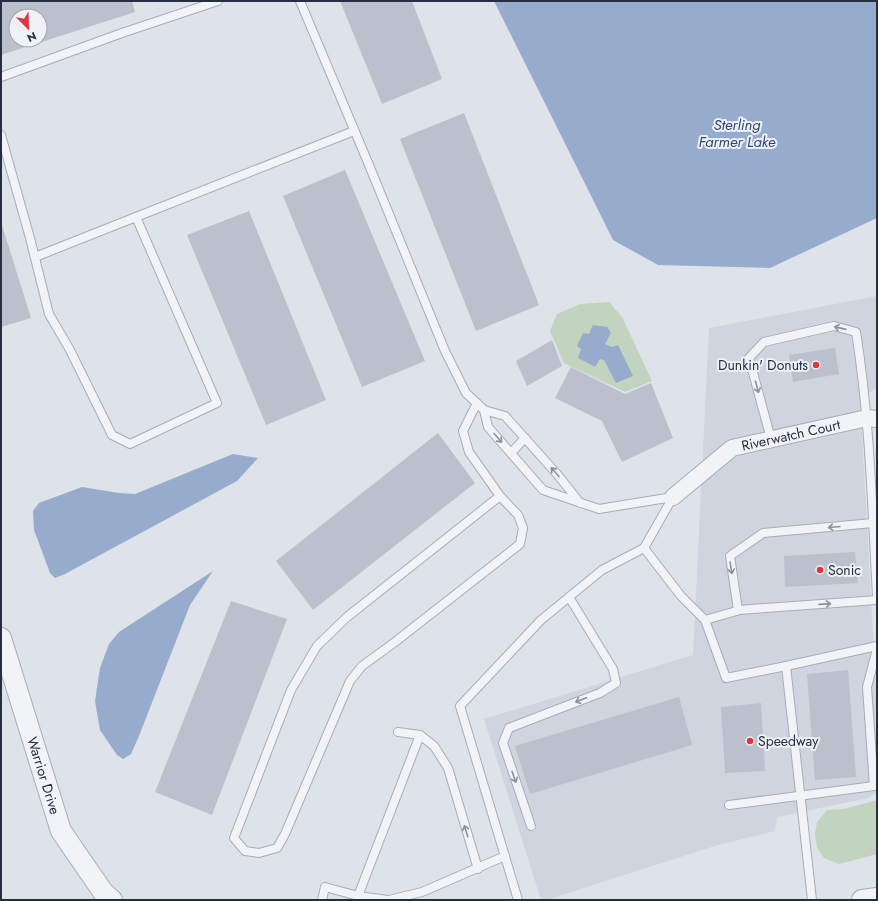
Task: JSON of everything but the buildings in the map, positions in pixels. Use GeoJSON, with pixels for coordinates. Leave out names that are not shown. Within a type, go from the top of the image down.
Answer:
{"type":"FeatureCollection","features":[{"type":"Feature","properties":{"kind":"street","name":"Riverwatch Court"},"geometry":{"type":"LineString","coordinates":[[673,497],[732,448],[872,418]]}},
{"type":"Feature","properties":{"kind":"street","name":"Warrior Drive"},"geometry":{"type":"LineString","coordinates":[[1,638],[61,831],[103,892],[112,900]]}},
{"type":"Feature","properties":{"kind":"street"},"geometry":{"type":"LineString","coordinates":[[862,900],[877,898]]}},
{"type":"Feature","properties":{"kind":"lane"},"geometry":{"type":"LineString","coordinates":[[1,77],[122,33],[218,1]]}},
{"type":"Feature","properties":{"kind":"lane"},"geometry":{"type":"LineString","coordinates":[[300,1],[445,351],[466,393],[484,410],[506,416],[557,474],[580,503]]}},
{"type":"Feature","properties":{"kind":"lane"},"geometry":{"type":"LineString","coordinates":[[35,257],[354,131]]}},
{"type":"Feature","properties":{"kind":"lane"},"geometry":{"type":"LineString","coordinates":[[1,135],[50,314],[73,356],[112,435],[130,444],[217,403],[136,217]]}},
{"type":"Feature","properties":{"kind":"lane"},"geometry":{"type":"LineString","coordinates":[[771,439],[749,358],[764,342],[834,326],[856,332],[872,418],[873,523],[877,596]]}},
{"type":"Feature","properties":{"kind":"lane"},"geometry":{"type":"LineString","coordinates":[[477,403],[463,431],[469,452],[500,496],[518,515],[523,528],[520,544],[362,666],[350,681],[285,834],[277,848],[259,853],[245,851],[234,838],[291,690],[317,646],[347,617],[500,496]]}},
{"type":"Feature","properties":{"kind":"lane"},"geometry":{"type":"LineString","coordinates":[[484,410],[488,427],[543,490],[599,509],[673,497]]}},
{"type":"Feature","properties":{"kind":"lane"},"geometry":{"type":"LineString","coordinates":[[511,453],[525,438]]}},
{"type":"Feature","properties":{"kind":"lane"},"geometry":{"type":"LineString","coordinates":[[518,900],[460,706],[541,620],[602,570],[644,548],[673,497]]}},
{"type":"Feature","properties":{"kind":"lane"},"geometry":{"type":"LineString","coordinates":[[740,610],[738,610],[730,556],[764,533],[873,523]]}},
{"type":"Feature","properties":{"kind":"lane"},"geometry":{"type":"LineString","coordinates":[[644,548],[681,596],[705,620],[726,678],[877,648],[867,687],[874,786],[729,805]]}},
{"type":"Feature","properties":{"kind":"lane"},"geometry":{"type":"LineString","coordinates":[[531,826],[503,743],[509,728],[600,693],[616,683],[613,669],[569,597]]}},
{"type":"Feature","properties":{"kind":"lane"},"geometry":{"type":"LineString","coordinates":[[705,620],[740,610],[877,600]]}},
{"type":"Feature","properties":{"kind":"lane"},"geometry":{"type":"LineString","coordinates":[[786,666],[812,900]]}},
{"type":"Feature","properties":{"kind":"lane"},"geometry":{"type":"LineString","coordinates":[[398,732],[420,735],[434,746],[448,768],[478,869]]}},
{"type":"Feature","properties":{"kind":"lane"},"geometry":{"type":"LineString","coordinates":[[358,896],[420,735]]}},
{"type":"Feature","properties":{"kind":"lane"},"geometry":{"type":"LineString","coordinates":[[322,900],[325,887],[358,896],[389,900],[422,892],[505,856]]}},
{"type":"Feature","properties":{"kind":"shaded area"},"geometry":{"type":"Polygon","coordinates":[[[877,296],[877,388],[860,398],[877,708],[877,792],[868,798],[777,817],[775,831],[718,845],[546,900],[541,900],[484,719],[693,655],[709,328],[877,296]]]}},
{"type":"Feature","properties":{"kind":"green space"},"geometry":{"type":"Polygon","coordinates":[[[609,302],[622,317],[652,381],[625,392],[564,363],[550,331],[557,314],[580,304],[609,302]]]}},
{"type":"Feature","properties":{"kind":"green space"},"geometry":{"type":"Polygon","coordinates":[[[877,800],[877,854],[839,864],[824,858],[817,848],[815,834],[817,822],[827,810],[844,809],[877,800]]]}},
{"type":"Feature","properties":{"kind":"water","name":"Sterling Farmer Lake"},"geometry":{"type":"Polygon","coordinates":[[[494,1],[877,1],[877,218],[770,268],[658,265],[613,240],[494,1]]]}},
{"type":"Feature","properties":{"kind":"water"},"geometry":{"type":"Polygon","coordinates":[[[593,325],[607,327],[611,333],[605,344],[612,347],[618,345],[633,376],[616,383],[604,360],[600,359],[595,367],[578,358],[581,349],[577,346],[583,333],[589,334],[593,325]]]}},
{"type":"Feature","properties":{"kind":"water"},"geometry":{"type":"Polygon","coordinates":[[[233,454],[258,458],[237,481],[65,574],[55,578],[50,573],[34,530],[33,511],[39,503],[82,487],[135,494],[233,454]]]}},
{"type":"Feature","properties":{"kind":"water"},"geometry":{"type":"Polygon","coordinates":[[[213,571],[190,605],[139,736],[131,754],[123,759],[117,755],[100,730],[95,701],[100,668],[109,644],[119,632],[213,571]]]}},
{"type":"Feature","properties":{"kind":"place","name":"Dunkin' Donuts"},"geometry":{"type":"Point","coordinates":[816,365]}},
{"type":"Feature","properties":{"kind":"place","name":"Sonic"},"geometry":{"type":"Point","coordinates":[820,570]}},
{"type":"Feature","properties":{"kind":"place","name":"Speedway"},"geometry":{"type":"Point","coordinates":[750,741]}}]}
